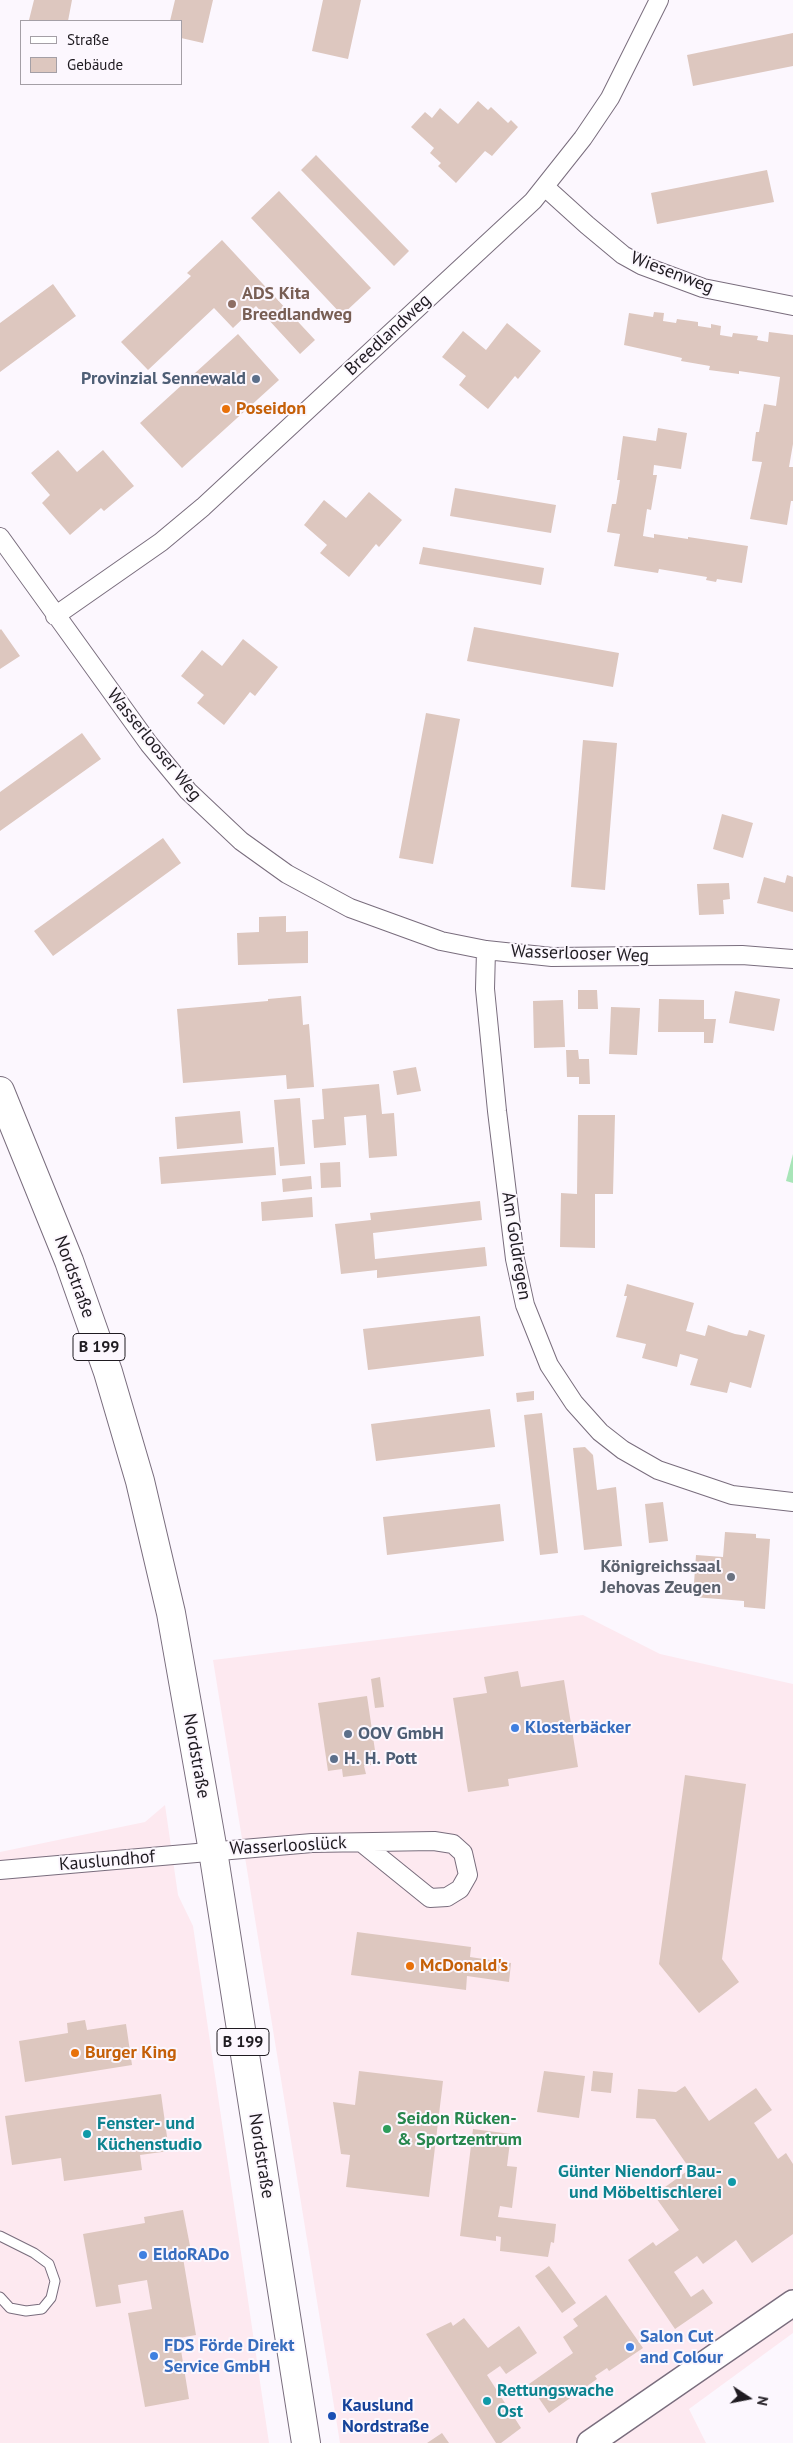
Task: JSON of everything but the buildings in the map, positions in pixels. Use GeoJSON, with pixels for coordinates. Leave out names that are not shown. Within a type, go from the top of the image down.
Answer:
{"type":"FeatureCollection","features":[{"type":"Feature","properties":{"kind":"main road","name":"Nordstraße"},"geometry":{"type":"LineString","coordinates":[[0,1091],[69,1261],[108,1372],[140,1481],[171,1613],[213,1851],[306,2443]]}},
{"type":"Feature","properties":{"kind":"street","name":"Breedlandweg"},"geometry":{"type":"LineString","coordinates":[[55,616],[161,542],[203,507],[502,230],[545,187],[583,138],[610,98],[659,0]]}},
{"type":"Feature","properties":{"kind":"street","name":"Wiesenweg"},"geometry":{"type":"LineString","coordinates":[[545,187],[586,225],[623,255],[641,264],[703,288],[793,306]]}},
{"type":"Feature","properties":{"kind":"street","name":"Wasserlooser Weg"},"geometry":{"type":"LineString","coordinates":[[0,537],[55,616],[149,744],[188,791],[241,841],[287,874],[350,908],[441,941],[486,950],[552,957],[742,955],[793,958]]}},
{"type":"Feature","properties":{"kind":"street","name":"Am Goldregen"},"geometry":{"type":"LineString","coordinates":[[486,950],[485,989],[497,1111],[515,1259],[525,1305],[549,1365],[574,1403],[600,1432],[623,1450],[658,1470],[732,1495],[793,1502]]}},
{"type":"Feature","properties":{"kind":"street","name":"Wasserlooslück"},"geometry":{"type":"LineString","coordinates":[[213,1851],[312,1844],[362,1842],[434,1841],[453,1844],[463,1853],[468,1875],[460,1889],[447,1898],[430,1898],[362,1842]]}},
{"type":"Feature","properties":{"kind":"street","name":"Kauslundhof"},"geometry":{"type":"LineString","coordinates":[[0,1870],[213,1851]]}},
{"type":"Feature","properties":{"kind":"street"},"geometry":{"type":"LineString","coordinates":[[590,2443],[793,2303]]}},
{"type":"Feature","properties":{"kind":"lane"},"geometry":{"type":"LineString","coordinates":[[0,2236],[34,2253],[48,2264],[55,2281],[51,2298],[42,2309],[26,2311],[10,2308],[0,2297]]}},
{"type":"Feature","properties":{"kind":"shaded area"},"geometry":{"type":"Polygon","coordinates":[[[583,1615],[660,1654],[793,1684],[793,2333],[689,2409],[706,2443],[340,2443],[213,1660],[583,1615]]]}},
{"type":"Feature","properties":{"kind":"shaded area"},"geometry":{"type":"Polygon","coordinates":[[[165,1805],[178,1895],[193,1926],[269,2443],[0,2443],[0,1852],[145,1822],[165,1805]]]}},
{"type":"Feature","properties":{"kind":"green space"},"geometry":{"type":"Polygon","coordinates":[[[793,1154],[793,1183],[786,1181],[793,1154]]]}},
{"type":"Feature","properties":{"kind":"place","name":"ADS Kita Breedlandweg"},"geometry":{"type":"Point","coordinates":[232,304]}},
{"type":"Feature","properties":{"kind":"place","name":"Provinzial Sennewald"},"geometry":{"type":"Point","coordinates":[256,379]}},
{"type":"Feature","properties":{"kind":"place","name":"Poseidon"},"geometry":{"type":"Point","coordinates":[226,409]}},
{"type":"Feature","properties":{"kind":"place","name":"Königreichssaal Jehovas Zeugen"},"geometry":{"type":"Point","coordinates":[731,1577]}},
{"type":"Feature","properties":{"kind":"place","name":"Klosterbäcker"},"geometry":{"type":"Point","coordinates":[515,1728]}},
{"type":"Feature","properties":{"kind":"place","name":"OOV GmbH"},"geometry":{"type":"Point","coordinates":[348,1734]}},
{"type":"Feature","properties":{"kind":"place","name":"H. H. Pott"},"geometry":{"type":"Point","coordinates":[334,1759]}},
{"type":"Feature","properties":{"kind":"place","name":"McDonald's"},"geometry":{"type":"Point","coordinates":[410,1966]}},
{"type":"Feature","properties":{"kind":"place","name":"Burger King"},"geometry":{"type":"Point","coordinates":[75,2053]}},
{"type":"Feature","properties":{"kind":"place","name":"Seidon Rücken- & Sportzentrum"},"geometry":{"type":"Point","coordinates":[387,2129]}},
{"type":"Feature","properties":{"kind":"place","name":"Fenster- und Küchenstudio"},"geometry":{"type":"Point","coordinates":[87,2134]}},
{"type":"Feature","properties":{"kind":"place","name":"Günter Niendorf Bau- und Möbeltischlerei"},"geometry":{"type":"Point","coordinates":[732,2182]}},
{"type":"Feature","properties":{"kind":"place","name":"EldoRADo"},"geometry":{"type":"Point","coordinates":[143,2255]}},
{"type":"Feature","properties":{"kind":"place","name":"Salon Cut and Colour"},"geometry":{"type":"Point","coordinates":[630,2347]}},
{"type":"Feature","properties":{"kind":"place","name":"FDS Förde Direkt Service GmbH"},"geometry":{"type":"Point","coordinates":[154,2356]}},
{"type":"Feature","properties":{"kind":"place","name":"Rettungswache Ost"},"geometry":{"type":"Point","coordinates":[487,2401]}},
{"type":"Feature","properties":{"kind":"place","name":"Kauslund Nordstraße"},"geometry":{"type":"Point","coordinates":[332,2416]}}]}
